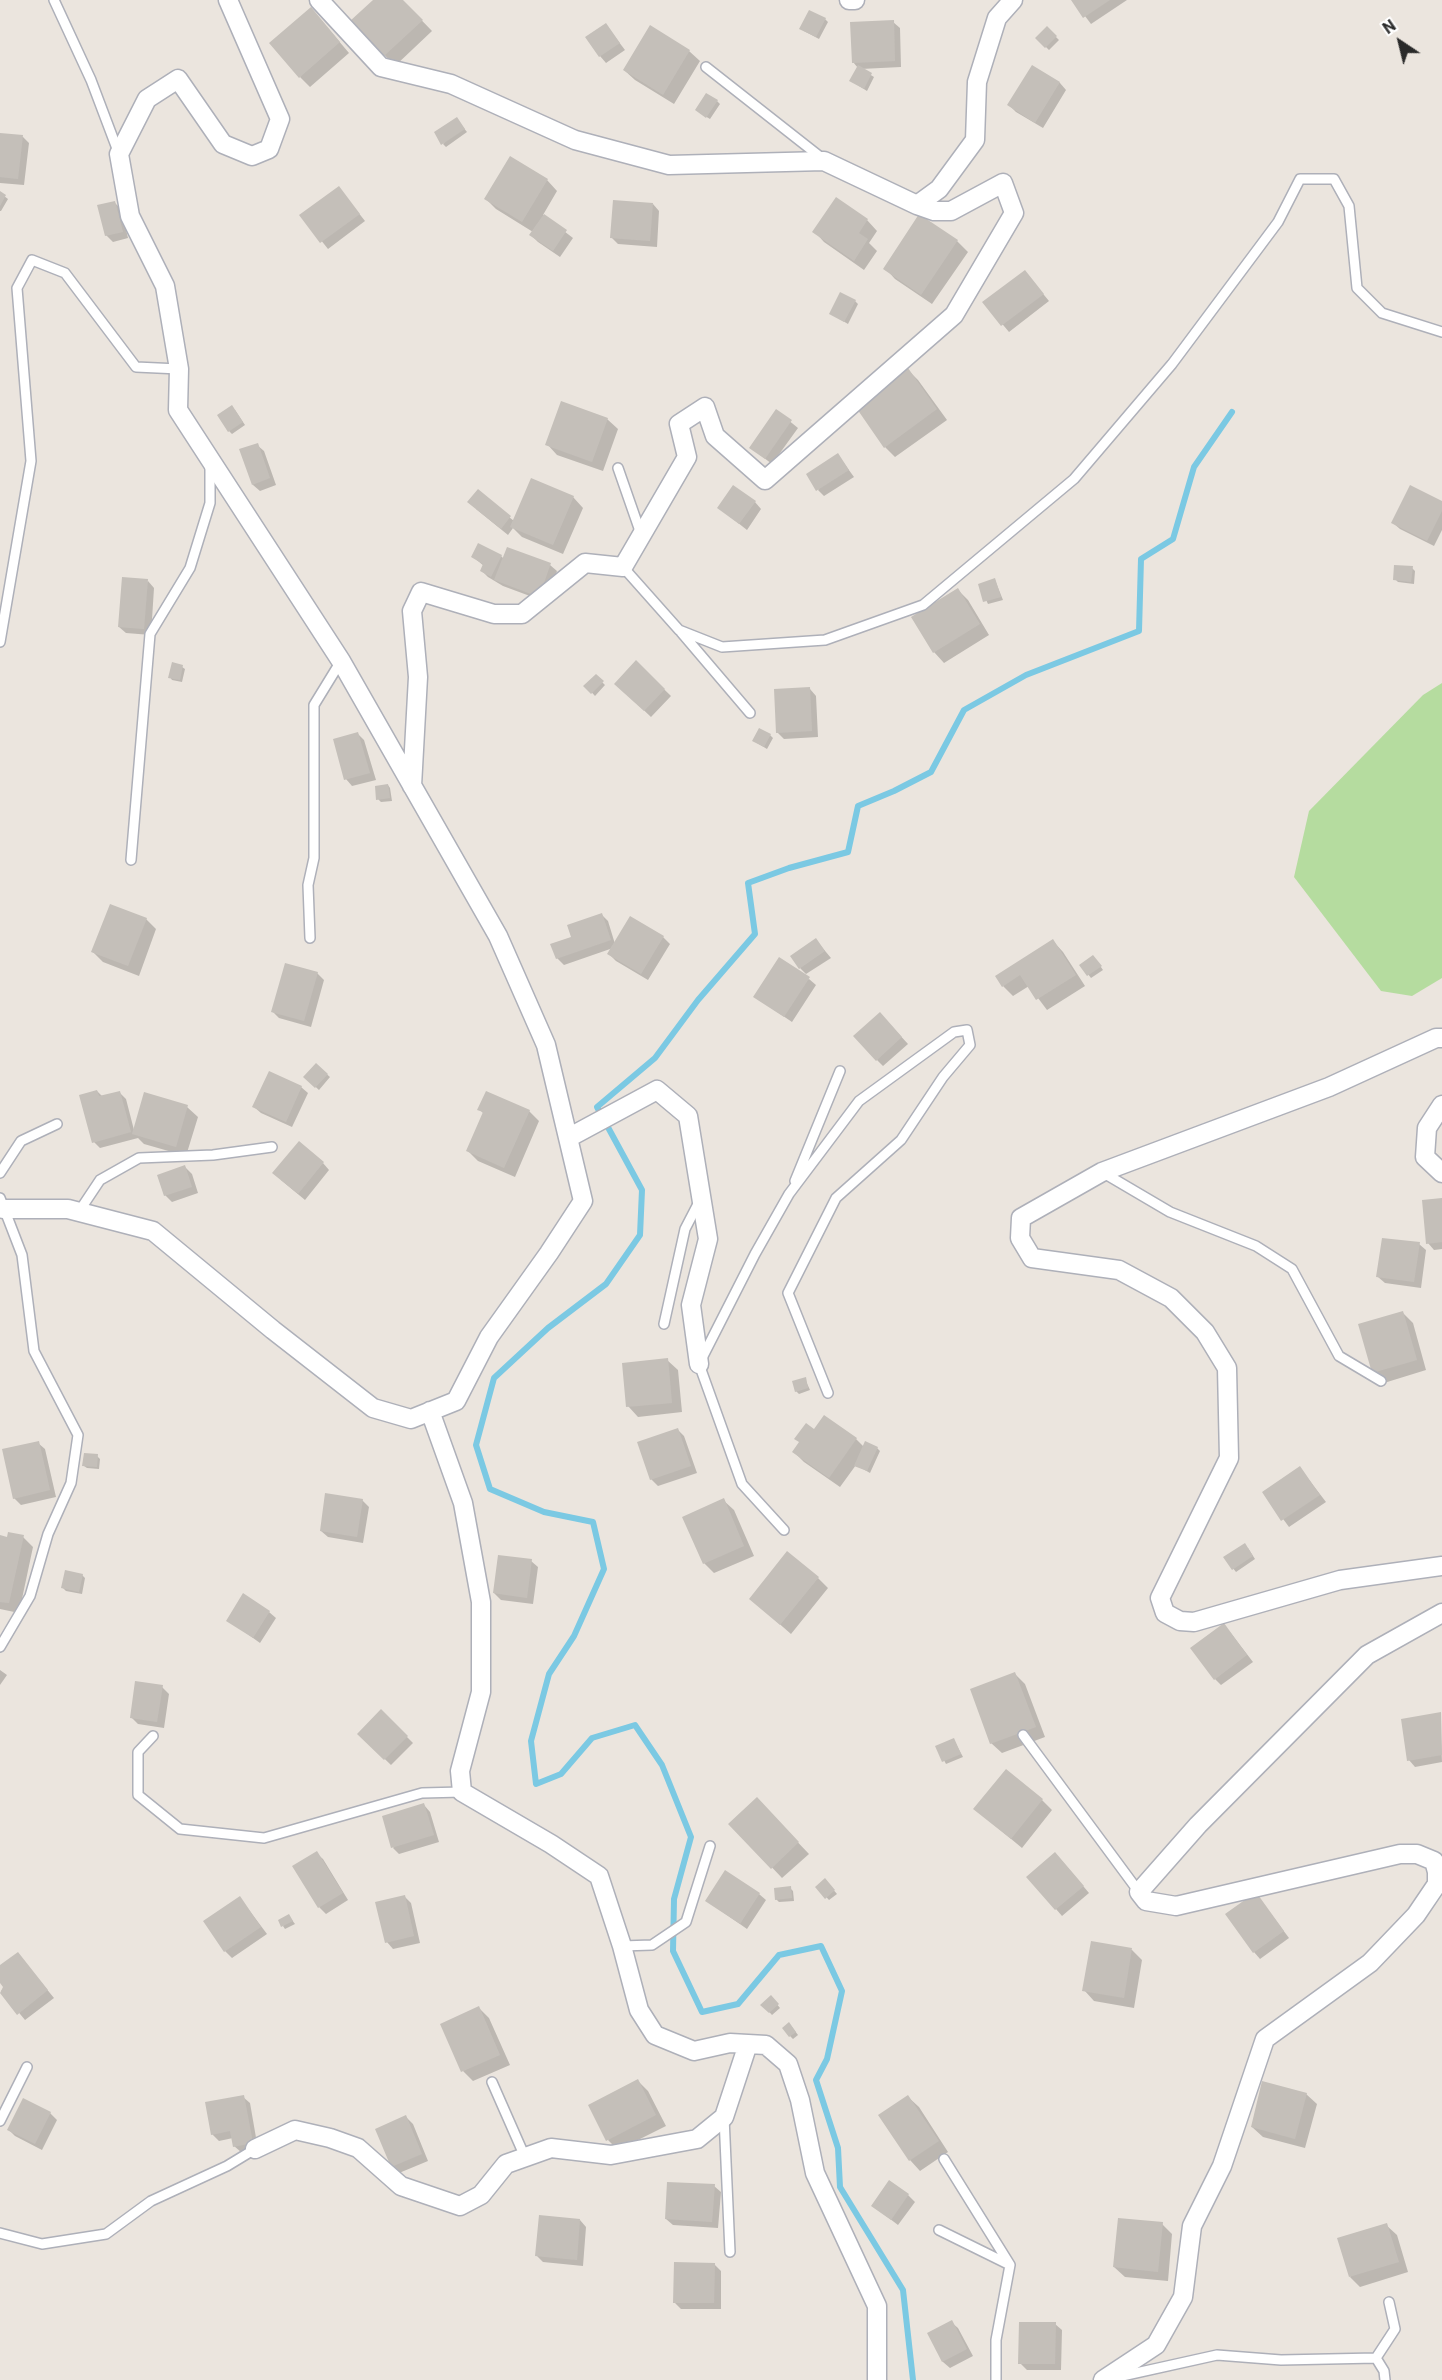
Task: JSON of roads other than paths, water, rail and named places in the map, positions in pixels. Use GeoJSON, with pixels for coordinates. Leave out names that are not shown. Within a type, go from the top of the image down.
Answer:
{"type":"FeatureCollection","features":[{"type":"Feature","properties":{"kind":"street"},"geometry":{"type":"LineString","coordinates":[[1,1204],[68,1209],[153,1231],[273,1330],[373,1408],[411,1419],[456,1401],[489,1337],[583,1201],[546,1045],[498,936],[341,661],[178,410],[179,369],[165,286],[130,216],[119,154],[147,99],[178,79],[223,144],[252,156],[269,149],[279,119],[228,0]]}},
{"type":"Feature","properties":{"kind":"street"},"geometry":{"type":"LineString","coordinates":[[319,0],[381,67],[451,84],[575,140],[669,165],[824,160],[934,211],[951,211],[1003,183],[1014,213],[954,315],[765,480],[715,436],[705,406],[680,424],[687,457],[623,567],[585,563],[522,614],[494,614],[421,592],[412,611],[418,677],[412,786]]}},
{"type":"Feature","properties":{"kind":"street"},"geometry":{"type":"LineString","coordinates":[[849,0],[855,0]]}},
{"type":"Feature","properties":{"kind":"street"},"geometry":{"type":"LineString","coordinates":[[917,205],[939,189],[975,140],[977,82],[997,18],[1013,0]]}},
{"type":"Feature","properties":{"kind":"street"},"geometry":{"type":"LineString","coordinates":[[1442,1038],[1436,1038],[1329,1087],[1102,1172],[1022,1218],[1020,1238],[1032,1258],[1119,1270],[1171,1298],[1205,1332],[1227,1368],[1229,1458],[1160,1598],[1165,1613],[1179,1621],[1194,1622],[1340,1580],[1442,1566]]}},
{"type":"Feature","properties":{"kind":"street"},"geometry":{"type":"LineString","coordinates":[[568,1138],[657,1090],[688,1116],[708,1239],[691,1305],[699,1364]]}},
{"type":"Feature","properties":{"kind":"street"},"geometry":{"type":"LineString","coordinates":[[1442,1105],[1427,1128],[1425,1157],[1442,1173]]}},
{"type":"Feature","properties":{"kind":"street"},"geometry":{"type":"LineString","coordinates":[[430,1411],[463,1503],[481,1602],[481,1692],[460,1771],[462,1792],[551,1844],[599,1876],[622,1946],[639,2010],[655,2035],[694,2051],[730,2043],[766,2045],[788,2064],[800,2100],[815,2173],[877,2306],[877,2380]]}},
{"type":"Feature","properties":{"kind":"street"},"geometry":{"type":"LineString","coordinates":[[1103,2380],[1156,2346],[1182,2297],[1192,2226],[1222,2166],[1266,2039],[1370,1963],[1416,1915],[1437,1884],[1438,1857],[1400,1854],[1176,1906],[1146,1901],[1139,1892],[1198,1825],[1367,1654],[1442,1613]]}},
{"type":"Feature","properties":{"kind":"street"},"geometry":{"type":"LineString","coordinates":[[255,2149],[295,2130],[330,2138],[358,2148],[401,2186],[460,2206],[481,2196],[506,2164],[551,2148],[611,2155],[697,2139],[724,2117],[748,2044]]}},
{"type":"Feature","properties":{"kind":"lane"},"geometry":{"type":"LineString","coordinates":[[54,0],[91,80],[119,154]]}},
{"type":"Feature","properties":{"kind":"lane"},"geometry":{"type":"LineString","coordinates":[[706,67],[824,160]]}},
{"type":"Feature","properties":{"kind":"lane"},"geometry":{"type":"LineString","coordinates":[[679,630],[722,647],[825,640],[923,605],[1074,479],[1172,364],[1278,222],[1300,178],[1334,179],[1349,206],[1357,288],[1382,313],[1442,332]]}},
{"type":"Feature","properties":{"kind":"lane"},"geometry":{"type":"LineString","coordinates":[[0,642],[31,461],[17,288],[32,260],[65,273],[136,367],[179,369]]}},
{"type":"Feature","properties":{"kind":"lane"},"geometry":{"type":"LineString","coordinates":[[131,860],[150,634],[190,568],[210,503],[210,458]]}},
{"type":"Feature","properties":{"kind":"lane"},"geometry":{"type":"LineString","coordinates":[[618,468],[642,536]]}},
{"type":"Feature","properties":{"kind":"lane"},"geometry":{"type":"LineString","coordinates":[[623,567],[750,713]]}},
{"type":"Feature","properties":{"kind":"lane"},"geometry":{"type":"LineString","coordinates":[[310,938],[308,885],[314,858],[314,705],[341,661]]}},
{"type":"Feature","properties":{"kind":"lane"},"geometry":{"type":"LineString","coordinates":[[789,1194],[859,1101],[954,1032],[967,1030],[970,1045],[943,1077],[901,1140],[836,1198],[788,1293],[828,1393]]}},
{"type":"Feature","properties":{"kind":"lane"},"geometry":{"type":"LineString","coordinates":[[784,1530],[742,1484],[699,1364],[755,1254],[789,1194],[840,1071]]}},
{"type":"Feature","properties":{"kind":"lane"},"geometry":{"type":"LineString","coordinates":[[0,1173],[21,1141],[57,1125]]}},
{"type":"Feature","properties":{"kind":"lane"},"geometry":{"type":"LineString","coordinates":[[78,1213],[100,1180],[139,1158],[213,1155],[272,1147]]}},
{"type":"Feature","properties":{"kind":"lane"},"geometry":{"type":"LineString","coordinates":[[1102,1172],[1170,1212],[1256,1246],[1292,1269],[1339,1356],[1381,1381]]}},
{"type":"Feature","properties":{"kind":"lane"},"geometry":{"type":"LineString","coordinates":[[664,1324],[685,1229],[701,1197]]}},
{"type":"Feature","properties":{"kind":"lane"},"geometry":{"type":"LineString","coordinates":[[0,1647],[30,1596],[48,1534],[71,1483],[78,1435],[34,1351],[22,1255],[1,1204]]}},
{"type":"Feature","properties":{"kind":"lane"},"geometry":{"type":"LineString","coordinates":[[1023,1735],[1139,1892]]}},
{"type":"Feature","properties":{"kind":"lane"},"geometry":{"type":"LineString","coordinates":[[153,1736],[138,1752],[138,1795],[180,1829],[264,1838],[422,1793],[462,1792]]}},
{"type":"Feature","properties":{"kind":"lane"},"geometry":{"type":"LineString","coordinates":[[622,1946],[652,1945],[686,1922],[710,1846]]}},
{"type":"Feature","properties":{"kind":"lane"},"geometry":{"type":"LineString","coordinates":[[0,2121],[27,2067]]}},
{"type":"Feature","properties":{"kind":"lane"},"geometry":{"type":"LineString","coordinates":[[492,2082],[525,2157]]}},
{"type":"Feature","properties":{"kind":"lane"},"geometry":{"type":"LineString","coordinates":[[724,2117],[730,2252]]}},
{"type":"Feature","properties":{"kind":"lane"},"geometry":{"type":"LineString","coordinates":[[0,2233],[42,2244],[106,2234],[151,2201],[227,2166],[255,2149]]}},
{"type":"Feature","properties":{"kind":"lane"},"geometry":{"type":"LineString","coordinates":[[944,2159],[1010,2265],[996,2340],[996,2380]]}},
{"type":"Feature","properties":{"kind":"lane"},"geometry":{"type":"LineString","coordinates":[[939,2230],[1010,2265]]}},
{"type":"Feature","properties":{"kind":"lane"},"geometry":{"type":"LineString","coordinates":[[1376,2358],[1395,2329],[1389,2302]]}},
{"type":"Feature","properties":{"kind":"lane"},"geometry":{"type":"LineString","coordinates":[[1103,2380],[1217,2355],[1281,2360],[1376,2358]]}},
{"type":"Feature","properties":{"kind":"lane"},"geometry":{"type":"LineString","coordinates":[[1376,2358],[1384,2371],[1385,2380]]}},
{"type":"Feature","properties":{"kind":"waterway"},"geometry":{"type":"LineString","coordinates":[[913,2380],[903,2290],[840,2187],[838,2148],[816,2080],[827,2059],[842,1991],[821,1946],[779,1955],[738,2004],[702,2012],[673,1951],[674,1899],[691,1837],[662,1765],[635,1725],[592,1738],[561,1774],[536,1784],[531,1741],[549,1674],[574,1636],[604,1569],[593,1522],[544,1512],[490,1489],[476,1445],[494,1378],[548,1328],[606,1284],[640,1235],[642,1190],[597,1107],[655,1058],[698,1000],[755,934],[748,883],[789,868],[848,852],[858,806],[931,772],[964,710],[1026,675],[1139,631],[1141,559],[1173,539],[1194,467],[1232,412]]}}]}
